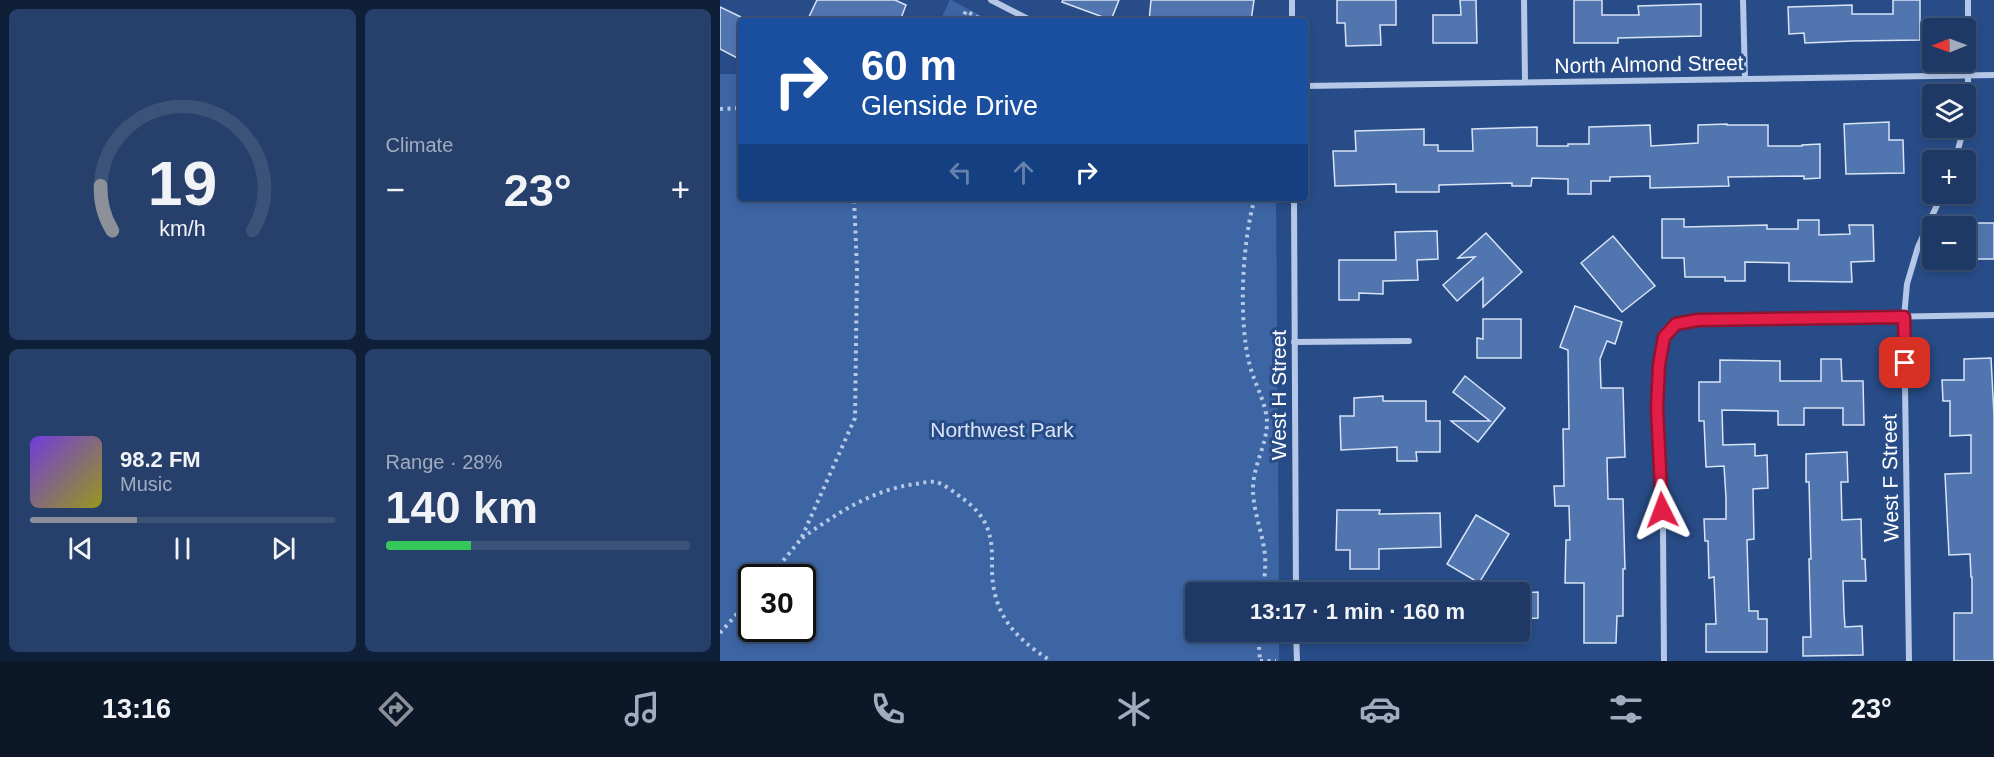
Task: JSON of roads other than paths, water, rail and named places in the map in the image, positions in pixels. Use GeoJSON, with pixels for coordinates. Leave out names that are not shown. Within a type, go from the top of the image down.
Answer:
{"type":"FeatureCollection","features":[{"type":"Feature","properties":{"kind":"street"},"geometry":{"type":"LineString","coordinates":[[991,0],[1026,18]]}},
{"type":"Feature","properties":{"kind":"street"},"geometry":{"type":"LineString","coordinates":[[1292,0],[1292,18]]}},
{"type":"Feature","properties":{"kind":"street"},"geometry":{"type":"LineString","coordinates":[[1524,0],[1525,82]]}},
{"type":"Feature","properties":{"kind":"street"},"geometry":{"type":"LineString","coordinates":[[1743,0],[1744,79]]}},
{"type":"Feature","properties":{"kind":"street"},"geometry":{"type":"LineString","coordinates":[[1967,84],[1968,0]]}},
{"type":"Feature","properties":{"kind":"street","name":"North Almond Street"},"geometry":{"type":"LineString","coordinates":[[1308,86],[1994,75]]}},
{"type":"Feature","properties":{"kind":"street","name":"West H Street"},"geometry":{"type":"LineString","coordinates":[[1294,201],[1296,582]]}},
{"type":"Feature","properties":{"kind":"street","name":"West F Street"},"geometry":{"type":"LineString","coordinates":[[1909,661],[1904,317],[1907,284],[1925,230],[1937,204]]}},
{"type":"Feature","properties":{"kind":"street"},"geometry":{"type":"LineString","coordinates":[[1664,661],[1663,530],[1657,408],[1659,365],[1664,337],[1676,324],[1698,320],[1994,315]]}},
{"type":"Feature","properties":{"kind":"street"},"geometry":{"type":"LineString","coordinates":[[1294,342],[1409,341]]}},
{"type":"Feature","properties":{"kind":"street"},"geometry":{"type":"LineString","coordinates":[[1296,642],[1296,661]]}},
{"type":"Feature","properties":{"kind":"park label","name":"Northwest Park"},"geometry":{"type":"Point","coordinates":[1002,429]}}]}
